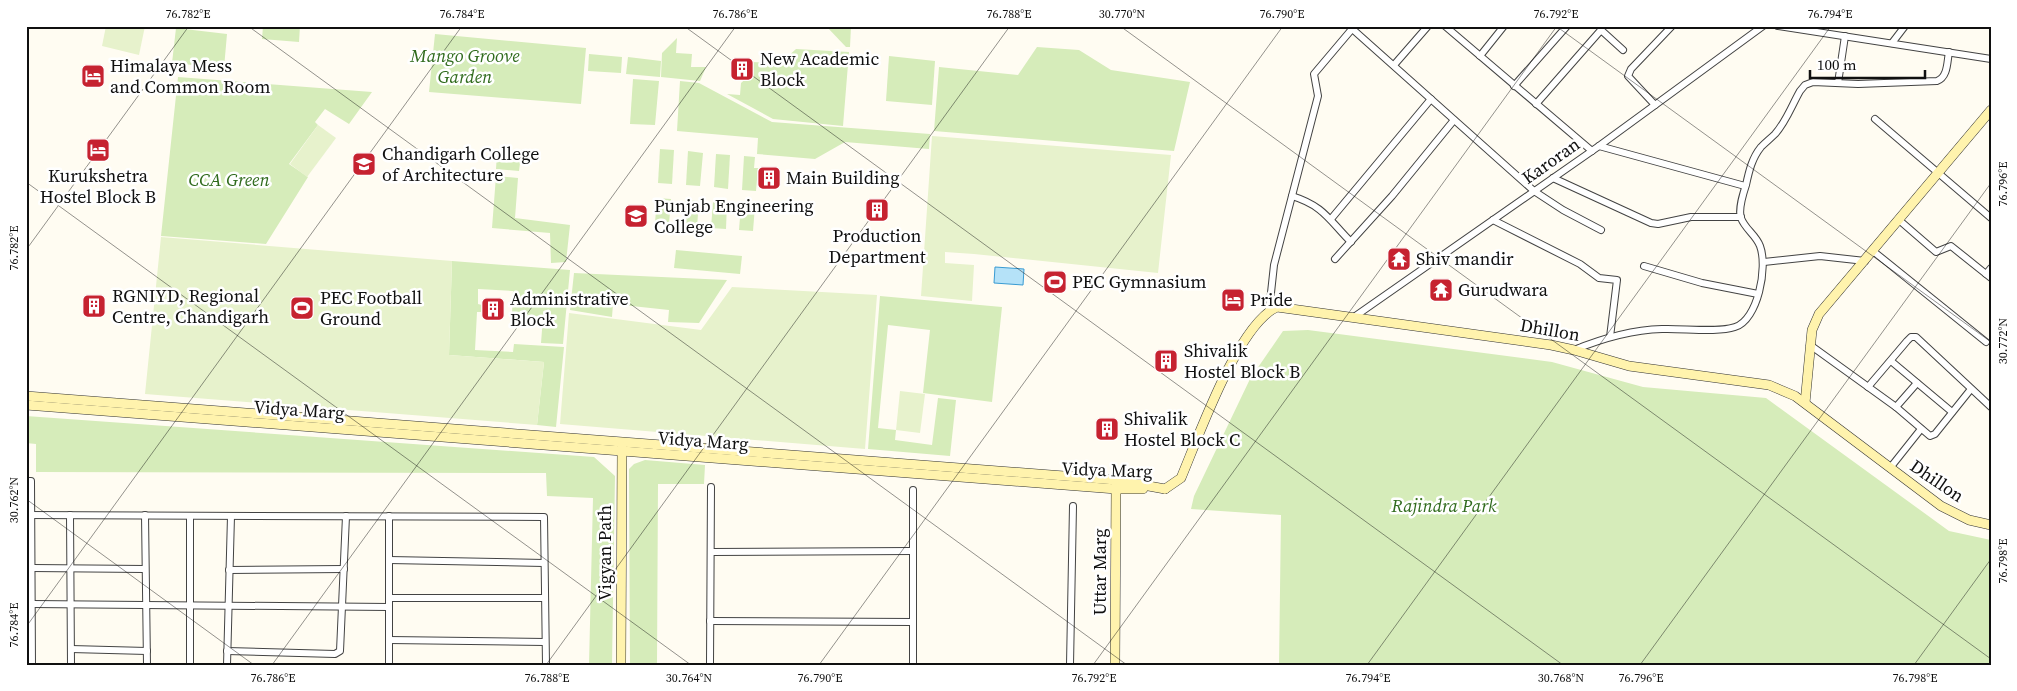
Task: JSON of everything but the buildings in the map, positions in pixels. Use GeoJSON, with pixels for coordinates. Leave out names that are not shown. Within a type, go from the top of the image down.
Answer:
{"type":"FeatureCollection","features":[{"type":"Feature","properties":{"kind":"main road"},"geometry":{"type":"LineString","coordinates":[[1805,403],[1812,330],[1818,314],[1989,116]]}},
{"type":"Feature","properties":{"kind":"main road","name":"Dhillon"},"geometry":{"type":"LineString","coordinates":[[1269,311],[1277,307],[1354,317],[1574,350],[1629,366],[1769,385],[1782,389],[1805,403],[1941,506],[1956,515],[1991,525]]}},
{"type":"Feature","properties":{"kind":"main road","name":"Vidya Marg"},"geometry":{"type":"LineString","coordinates":[[26,396],[1165,489],[1181,478],[1246,335],[1269,311]]}},
{"type":"Feature","properties":{"kind":"main road","name":"Vidya Marg"},"geometry":{"type":"LineString","coordinates":[[26,405],[622,446]]}},
{"type":"Feature","properties":{"kind":"main road","name":"Vigyan Path"},"geometry":{"type":"LineString","coordinates":[[621,665],[622,446]]}},
{"type":"Feature","properties":{"kind":"main road","name":"Uttar Marg"},"geometry":{"type":"LineString","coordinates":[[1115,665],[1116,485]]}},
{"type":"Feature","properties":{"kind":"street"},"geometry":{"type":"LineString","coordinates":[[1394,65],[1428,26]]}},
{"type":"Feature","properties":{"kind":"street"},"geometry":{"type":"LineString","coordinates":[[1446,26],[1592,151]]}},
{"type":"Feature","properties":{"kind":"street"},"geometry":{"type":"LineString","coordinates":[[1480,56],[1504,26]]}},
{"type":"Feature","properties":{"kind":"street"},"geometry":{"type":"LineString","coordinates":[[1514,86],[1567,26]]}},
{"type":"Feature","properties":{"kind":"street"},"geometry":{"type":"LineString","coordinates":[[1655,106],[1628,76],[1631,69],[1672,26]]}},
{"type":"Feature","properties":{"kind":"street","name":"Karoran"},"geometry":{"type":"LineString","coordinates":[[1354,317],[1600,146],[1763,26]]}},
{"type":"Feature","properties":{"kind":"street"},"geometry":{"type":"LineString","coordinates":[[1778,26],[1991,59]]}},
{"type":"Feature","properties":{"kind":"street"},"geometry":{"type":"LineString","coordinates":[[1892,43],[1905,26]]}},
{"type":"Feature","properties":{"kind":"street"},"geometry":{"type":"LineString","coordinates":[[1269,311],[1274,265],[1318,96],[1314,74],[1350,28],[1534,191],[1563,210],[1601,230]]}},
{"type":"Feature","properties":{"kind":"street"},"geometry":{"type":"LineString","coordinates":[[1536,104],[1602,28],[1623,50]]}},
{"type":"Feature","properties":{"kind":"street"},"geometry":{"type":"LineString","coordinates":[[1838,83],[1845,36]]}},
{"type":"Feature","properties":{"kind":"street"},"geometry":{"type":"LineString","coordinates":[[1574,350],[1610,337],[1660,329],[1729,329],[1737,327],[1749,316],[1758,294],[1764,262],[1756,236],[1740,217],[1751,163],[1755,155],[1776,133],[1800,91],[1806,85],[1814,82],[1858,84],[1937,81],[1942,79],[1945,74],[1949,52]]}},
{"type":"Feature","properties":{"kind":"street"},"geometry":{"type":"LineString","coordinates":[[1330,219],[1431,99]]}},
{"type":"Feature","properties":{"kind":"street"},"geometry":{"type":"LineString","coordinates":[[1875,119],[1991,218]]}},
{"type":"Feature","properties":{"kind":"street"},"geometry":{"type":"LineString","coordinates":[[1335,259],[1392,196],[1454,120]]}},
{"type":"Feature","properties":{"kind":"street"},"geometry":{"type":"LineString","coordinates":[[1600,146],[1745,186]]}},
{"type":"Feature","properties":{"kind":"street"},"geometry":{"type":"LineString","coordinates":[[1553,178],[1651,223],[1658,224],[1691,217],[1740,217]]}},
{"type":"Feature","properties":{"kind":"street"},"geometry":{"type":"LineString","coordinates":[[1292,196],[1313,204],[1351,242]]}},
{"type":"Feature","properties":{"kind":"street"},"geometry":{"type":"LineString","coordinates":[[1492,220],[1580,264],[1599,278],[1617,280],[1610,337]]}},
{"type":"Feature","properties":{"kind":"street"},"geometry":{"type":"LineString","coordinates":[[1899,220],[1936,252],[1951,246],[1989,273]]}},
{"type":"Feature","properties":{"kind":"street"},"geometry":{"type":"LineString","coordinates":[[1873,251],[1986,342]]}},
{"type":"Feature","properties":{"kind":"street"},"geometry":{"type":"LineString","coordinates":[[1764,262],[1820,256],[1865,261]]}},
{"type":"Feature","properties":{"kind":"street"},"geometry":{"type":"LineString","coordinates":[[1644,266],[1702,283],[1758,294]]}},
{"type":"Feature","properties":{"kind":"street"},"geometry":{"type":"LineString","coordinates":[[1868,387],[1911,337],[1916,337],[1991,407]]}},
{"type":"Feature","properties":{"kind":"street"},"geometry":{"type":"LineString","coordinates":[[1810,345],[1896,407],[1930,436],[1933,436],[1971,389]]}},
{"type":"Feature","properties":{"kind":"street"},"geometry":{"type":"LineString","coordinates":[[1891,361],[1952,412]]}},
{"type":"Feature","properties":{"kind":"street"},"geometry":{"type":"LineString","coordinates":[[1896,407],[1917,383]]}},
{"type":"Feature","properties":{"kind":"street"},"geometry":{"type":"LineString","coordinates":[[1890,468],[1921,429]]}},
{"type":"Feature","properties":{"kind":"street"},"geometry":{"type":"LineString","coordinates":[[26,481],[31,481],[29,515],[32,568],[32,665]]}},
{"type":"Feature","properties":{"kind":"street"},"geometry":{"type":"LineString","coordinates":[[710,665],[711,488]]}},
{"type":"Feature","properties":{"kind":"street"},"geometry":{"type":"LineString","coordinates":[[913,490],[913,665]]}},
{"type":"Feature","properties":{"kind":"street"},"geometry":{"type":"LineString","coordinates":[[1070,665],[1072,506]]}},
{"type":"Feature","properties":{"kind":"street"},"geometry":{"type":"LineString","coordinates":[[29,515],[544,517],[546,665]]}},
{"type":"Feature","properties":{"kind":"street"},"geometry":{"type":"LineString","coordinates":[[70,515],[71,665]]}},
{"type":"Feature","properties":{"kind":"street"},"geometry":{"type":"LineString","coordinates":[[144,516],[147,665]]}},
{"type":"Feature","properties":{"kind":"street"},"geometry":{"type":"LineString","coordinates":[[190,516],[190,665]]}},
{"type":"Feature","properties":{"kind":"street"},"geometry":{"type":"LineString","coordinates":[[227,665],[232,516]]}},
{"type":"Feature","properties":{"kind":"street"},"geometry":{"type":"LineString","coordinates":[[227,651],[338,653],[340,651],[346,516]]}},
{"type":"Feature","properties":{"kind":"street"},"geometry":{"type":"LineString","coordinates":[[389,516],[389,665]]}},
{"type":"Feature","properties":{"kind":"street"},"geometry":{"type":"LineString","coordinates":[[711,552],[913,551]]}},
{"type":"Feature","properties":{"kind":"street"},"geometry":{"type":"LineString","coordinates":[[389,560],[544,563]]}},
{"type":"Feature","properties":{"kind":"street"},"geometry":{"type":"LineString","coordinates":[[32,568],[145,569]]}},
{"type":"Feature","properties":{"kind":"street"},"geometry":{"type":"LineString","coordinates":[[229,570],[344,568]]}},
{"type":"Feature","properties":{"kind":"street"},"geometry":{"type":"LineString","coordinates":[[389,598],[545,598]]}},
{"type":"Feature","properties":{"kind":"street"},"geometry":{"type":"LineString","coordinates":[[32,604],[389,607]]}},
{"type":"Feature","properties":{"kind":"street"},"geometry":{"type":"LineString","coordinates":[[710,621],[913,622]]}},
{"type":"Feature","properties":{"kind":"street"},"geometry":{"type":"LineString","coordinates":[[389,640],[545,642]]}},
{"type":"Feature","properties":{"kind":"street"},"geometry":{"type":"LineString","coordinates":[[71,649],[147,651]]}},
{"type":"Feature","properties":{"kind":"green space"},"geometry":{"type":"Polygon","coordinates":[[[106,26],[145,26],[139,55],[102,46],[106,26]]]}},
{"type":"Feature","properties":{"kind":"green space"},"geometry":{"type":"Polygon","coordinates":[[[263,26],[300,26],[299,42],[262,39],[263,26]]]}},
{"type":"Feature","properties":{"kind":"green space"},"geometry":{"type":"Polygon","coordinates":[[[826,26],[851,26],[850,47],[846,47],[826,26]]]}},
{"type":"Feature","properties":{"kind":"green space"},"geometry":{"type":"Polygon","coordinates":[[[176,28],[227,34],[224,68],[172,63],[176,28]]]}},
{"type":"Feature","properties":{"kind":"green space","name":"Mango Groove Garden"},"geometry":{"type":"Polygon","coordinates":[[[435,34],[586,48],[581,104],[429,92],[435,34]]]}},
{"type":"Feature","properties":{"kind":"green space"},"geometry":{"type":"Polygon","coordinates":[[[677,38],[676,53],[692,54],[691,67],[706,67],[700,81],[661,77],[662,53],[677,38]]]}},
{"type":"Feature","properties":{"kind":"green space"},"geometry":{"type":"Polygon","coordinates":[[[1037,47],[1079,50],[1111,70],[1190,82],[1174,151],[934,131],[939,67],[1018,75],[1037,47]]]}},
{"type":"Feature","properties":{"kind":"green space"},"geometry":{"type":"Polygon","coordinates":[[[796,49],[849,52],[843,126],[773,119],[727,94],[740,95],[741,83],[749,76],[751,62],[773,63],[774,58],[785,59],[796,49]]]}},
{"type":"Feature","properties":{"kind":"green space"},"geometry":{"type":"Polygon","coordinates":[[[589,54],[622,57],[621,73],[588,71],[589,54]]]}},
{"type":"Feature","properties":{"kind":"green space"},"geometry":{"type":"Polygon","coordinates":[[[889,56],[935,61],[932,105],[886,101],[889,56]]]}},
{"type":"Feature","properties":{"kind":"green space"},"geometry":{"type":"Polygon","coordinates":[[[628,57],[661,61],[660,77],[626,74],[628,57]]]}},
{"type":"Feature","properties":{"kind":"green space","name":"CCA Green"},"geometry":{"type":"Polygon","coordinates":[[[178,77],[372,92],[349,124],[325,109],[315,122],[318,125],[289,164],[308,177],[266,244],[161,236],[178,77]]]}},
{"type":"Feature","properties":{"kind":"green space"},"geometry":{"type":"Polygon","coordinates":[[[633,79],[659,81],[655,125],[630,124],[633,79]]]}},
{"type":"Feature","properties":{"kind":"green space"},"geometry":{"type":"Polygon","coordinates":[[[680,81],[699,83],[772,122],[930,134],[929,149],[845,142],[815,159],[757,154],[758,138],[677,131],[680,81]]]}},
{"type":"Feature","properties":{"kind":"green space"},"geometry":{"type":"Polygon","coordinates":[[[318,125],[336,138],[307,177],[290,164],[318,125]]]}},
{"type":"Feature","properties":{"kind":"green space"},"geometry":{"type":"Polygon","coordinates":[[[932,136],[1171,155],[1158,273],[945,252],[945,263],[974,265],[972,301],[921,296],[932,136]]]}},
{"type":"Feature","properties":{"kind":"green space"},"geometry":{"type":"Polygon","coordinates":[[[660,149],[674,150],[672,184],[658,183],[660,149]]]}},
{"type":"Feature","properties":{"kind":"green space"},"geometry":{"type":"Polygon","coordinates":[[[688,151],[703,153],[700,186],[686,185],[688,151]]]}},
{"type":"Feature","properties":{"kind":"green space"},"geometry":{"type":"Polygon","coordinates":[[[497,153],[521,155],[519,171],[496,169],[497,153]]]}},
{"type":"Feature","properties":{"kind":"green space"},"geometry":{"type":"Polygon","coordinates":[[[716,154],[730,155],[728,189],[714,187],[716,154]]]}},
{"type":"Feature","properties":{"kind":"green space"},"geometry":{"type":"Polygon","coordinates":[[[744,156],[755,157],[754,168],[758,168],[756,191],[742,190],[744,156]]]}},
{"type":"Feature","properties":{"kind":"green space"},"geometry":{"type":"Polygon","coordinates":[[[496,176],[518,178],[515,218],[570,225],[566,262],[551,263],[550,233],[492,228],[496,176]]]}},
{"type":"Feature","properties":{"kind":"green space"},"geometry":{"type":"Polygon","coordinates":[[[657,198],[671,199],[669,224],[655,223],[657,198]]]}},
{"type":"Feature","properties":{"kind":"green space"},"geometry":{"type":"Polygon","coordinates":[[[685,200],[699,201],[697,227],[684,226],[685,200]]]}},
{"type":"Feature","properties":{"kind":"green space"},"geometry":{"type":"Polygon","coordinates":[[[713,202],[727,203],[726,229],[711,228],[713,202]]]}},
{"type":"Feature","properties":{"kind":"green space"},"geometry":{"type":"Polygon","coordinates":[[[741,205],[755,206],[753,231],[739,230],[741,205]]]}},
{"type":"Feature","properties":{"kind":"green space","name":"PEC Football Ground"},"geometry":{"type":"Polygon","coordinates":[[[161,237],[452,261],[449,355],[544,362],[537,425],[145,394],[161,237]]]}},
{"type":"Feature","properties":{"kind":"green space"},"geometry":{"type":"Polygon","coordinates":[[[676,250],[742,256],[740,274],[674,268],[676,250]]]}},
{"type":"Feature","properties":{"kind":"green space"},"geometry":{"type":"Polygon","coordinates":[[[452,261],[570,270],[563,344],[541,343],[543,317],[512,314],[513,291],[478,289],[478,304],[482,305],[481,312],[477,312],[475,350],[513,352],[514,344],[564,347],[556,427],[537,425],[544,362],[449,355],[452,261]]]}},
{"type":"Feature","properties":{"kind":"green space"},"geometry":{"type":"Polygon","coordinates":[[[574,273],[727,280],[699,323],[668,322],[669,310],[613,304],[612,317],[570,310],[574,273]]]}},
{"type":"Feature","properties":{"kind":"green space"},"geometry":{"type":"Polygon","coordinates":[[[732,287],[877,295],[865,449],[560,424],[569,313],[701,330],[732,287]]]}},
{"type":"Feature","properties":{"kind":"green space"},"geometry":{"type":"Polygon","coordinates":[[[880,296],[1002,307],[992,402],[923,393],[930,330],[888,325],[878,428],[896,430],[895,440],[932,445],[938,398],[956,400],[950,456],[868,449],[880,296]]]}},
{"type":"Feature","properties":{"kind":"green space","name":"Rajindra Park"},"geometry":{"type":"Polygon","coordinates":[[[1308,330],[1552,362],[1643,387],[1766,398],[1949,531],[1991,540],[1991,665],[1279,665],[1281,515],[1191,509],[1194,496],[1250,379],[1283,331],[1308,330]]]}},
{"type":"Feature","properties":{"kind":"green space"},"geometry":{"type":"Polygon","coordinates":[[[900,391],[925,394],[920,433],[896,430],[900,391]]]}},
{"type":"Feature","properties":{"kind":"green space"},"geometry":{"type":"Polygon","coordinates":[[[26,416],[594,457],[615,476],[612,665],[589,665],[593,498],[547,496],[546,473],[36,472],[36,444],[26,443],[26,416]]]}},
{"type":"Feature","properties":{"kind":"green space"},"geometry":{"type":"Polygon","coordinates":[[[645,460],[705,465],[704,484],[658,484],[657,665],[630,665],[629,469],[634,464],[645,460]]]}},
{"type":"Feature","properties":{"kind":"water"},"geometry":{"type":"Polygon","coordinates":[[[995,267],[1024,269],[1023,285],[994,283],[995,267]]]}},
{"type":"Feature","properties":{"kind":"place","name":"New Academic Block"},"geometry":{"type":"Point","coordinates":[742,69]}},
{"type":"Feature","properties":{"kind":"place","name":"Himalaya Mess and Common Room"},"geometry":{"type":"Point","coordinates":[93,76]}},
{"type":"Feature","properties":{"kind":"place","name":"Kurukshetra Hostel Block B"},"geometry":{"type":"Point","coordinates":[98,150]}},
{"type":"Feature","properties":{"kind":"place","name":"Chandigarh College of Architecture"},"geometry":{"type":"Point","coordinates":[364,164]}},
{"type":"Feature","properties":{"kind":"place","name":"Main Building"},"geometry":{"type":"Point","coordinates":[769,178]}},
{"type":"Feature","properties":{"kind":"place","name":"Production Department"},"geometry":{"type":"Point","coordinates":[877,210]}},
{"type":"Feature","properties":{"kind":"place","name":"Punjab Engineering College"},"geometry":{"type":"Point","coordinates":[636,216]}},
{"type":"Feature","properties":{"kind":"place","name":"Shiv mandir"},"geometry":{"type":"Point","coordinates":[1399,259]}},
{"type":"Feature","properties":{"kind":"place","name":"PEC Gymnasium"},"geometry":{"type":"Point","coordinates":[1055,282]}},
{"type":"Feature","properties":{"kind":"place","name":"Gurudwara"},"geometry":{"type":"Point","coordinates":[1441,290]}},
{"type":"Feature","properties":{"kind":"place","name":"Pride"},"geometry":{"type":"Point","coordinates":[1233,300]}},
{"type":"Feature","properties":{"kind":"place","name":"RGNIYD, Regional Centre, Chandigarh"},"geometry":{"type":"Point","coordinates":[94,306]}},
{"type":"Feature","properties":{"kind":"place","name":"PEC Football Ground"},"geometry":{"type":"Point","coordinates":[302,308]}},
{"type":"Feature","properties":{"kind":"place","name":"Administrative Block"},"geometry":{"type":"Point","coordinates":[493,309]}},
{"type":"Feature","properties":{"kind":"place","name":"Shivalik Hostel Block B"},"geometry":{"type":"Point","coordinates":[1166,361]}},
{"type":"Feature","properties":{"kind":"place","name":"Shivalik Hostel Block C"},"geometry":{"type":"Point","coordinates":[1107,429]}}]}
